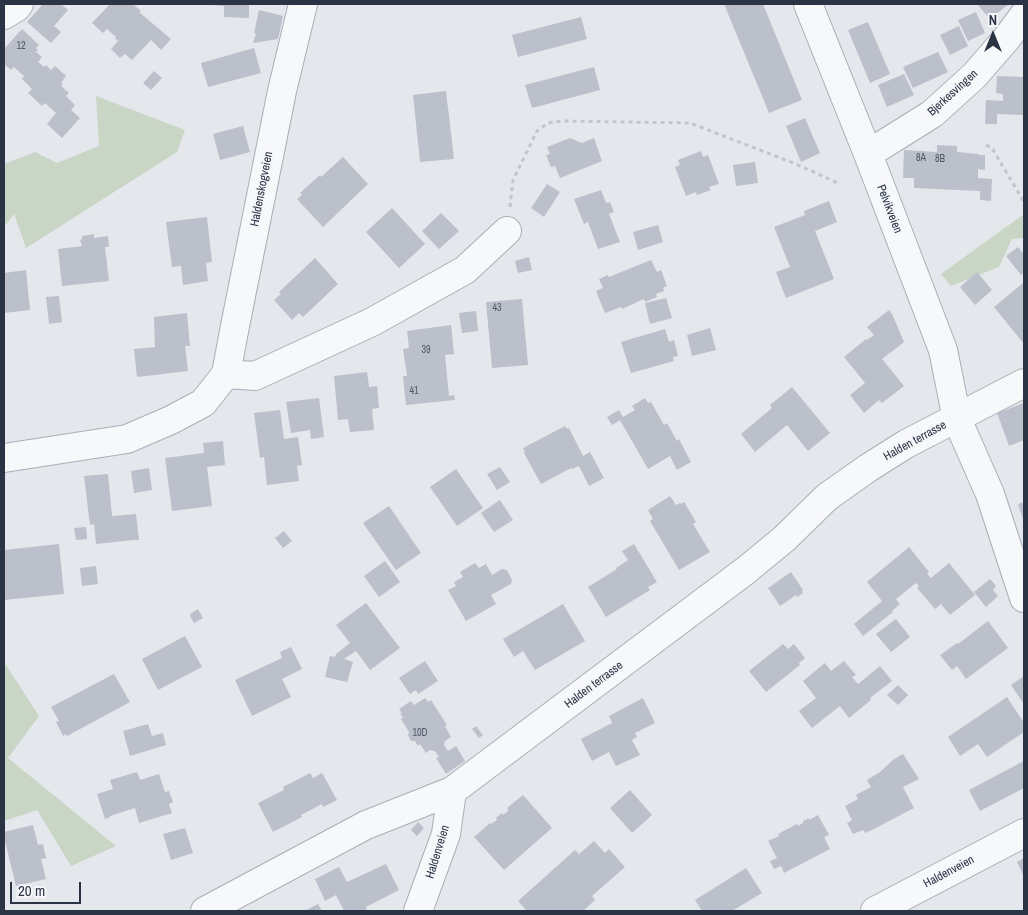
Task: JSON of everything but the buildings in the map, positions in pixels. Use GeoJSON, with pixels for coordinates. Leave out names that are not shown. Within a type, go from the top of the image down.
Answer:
{"type":"FeatureCollection","features":[{"type":"Feature","properties":{"kind":"street"},"geometry":{"type":"LineString","coordinates":[[4,15],[19,4]]}},
{"type":"Feature","properties":{"kind":"street","name":"Haldenskogveien"},"geometry":{"type":"LineString","coordinates":[[4,458],[127,439],[171,420],[203,403],[226,374],[282,91],[303,4]]}},
{"type":"Feature","properties":{"kind":"street","name":"Pelvikveien"},"geometry":{"type":"LineString","coordinates":[[808,4],[943,350],[957,418],[990,494],[1024,598]]}},
{"type":"Feature","properties":{"kind":"street","name":"Bjerkesvingen"},"geometry":{"type":"LineString","coordinates":[[868,154],[932,114],[974,76],[1024,15]]}},
{"type":"Feature","properties":{"kind":"street"},"geometry":{"type":"LineString","coordinates":[[226,374],[256,376],[372,322],[465,270],[507,231]]}},
{"type":"Feature","properties":{"kind":"street"},"geometry":{"type":"LineString","coordinates":[[957,418],[1024,383]]}},
{"type":"Feature","properties":{"kind":"street","name":"Halden terrasse"},"geometry":{"type":"LineString","coordinates":[[205,911],[366,825],[452,791],[745,571],[784,539],[827,497],[906,444],[957,418]]}},
{"type":"Feature","properties":{"kind":"street","name":"Haldenveien"},"geometry":{"type":"LineString","coordinates":[[418,911],[446,834],[452,791]]}},
{"type":"Feature","properties":{"kind":"street","name":"Haldenveien"},"geometry":{"type":"LineString","coordinates":[[874,911],[1024,833]]}},
{"type":"Feature","properties":{"kind":"path"},"geometry":{"type":"LineString","coordinates":[[507,231],[513,180],[537,131],[548,123],[562,121],[690,123],[796,164],[840,184]]}},
{"type":"Feature","properties":{"kind":"path"},"geometry":{"type":"LineString","coordinates":[[986,145],[992,148],[1024,202]]}},
{"type":"Feature","properties":{"kind":"green space"},"geometry":{"type":"Polygon","coordinates":[[[96,96],[185,130],[177,152],[26,248],[14,214],[4,227],[4,164],[35,152],[57,163],[99,146],[96,96]]]}},
{"type":"Feature","properties":{"kind":"green space"},"geometry":{"type":"Polygon","coordinates":[[[1024,214],[1024,238],[1012,239],[999,267],[951,286],[941,274],[1024,214]]]}},
{"type":"Feature","properties":{"kind":"green space"},"geometry":{"type":"Polygon","coordinates":[[[4,662],[39,716],[8,758],[116,846],[71,866],[37,810],[4,821],[4,662]]]}}]}
